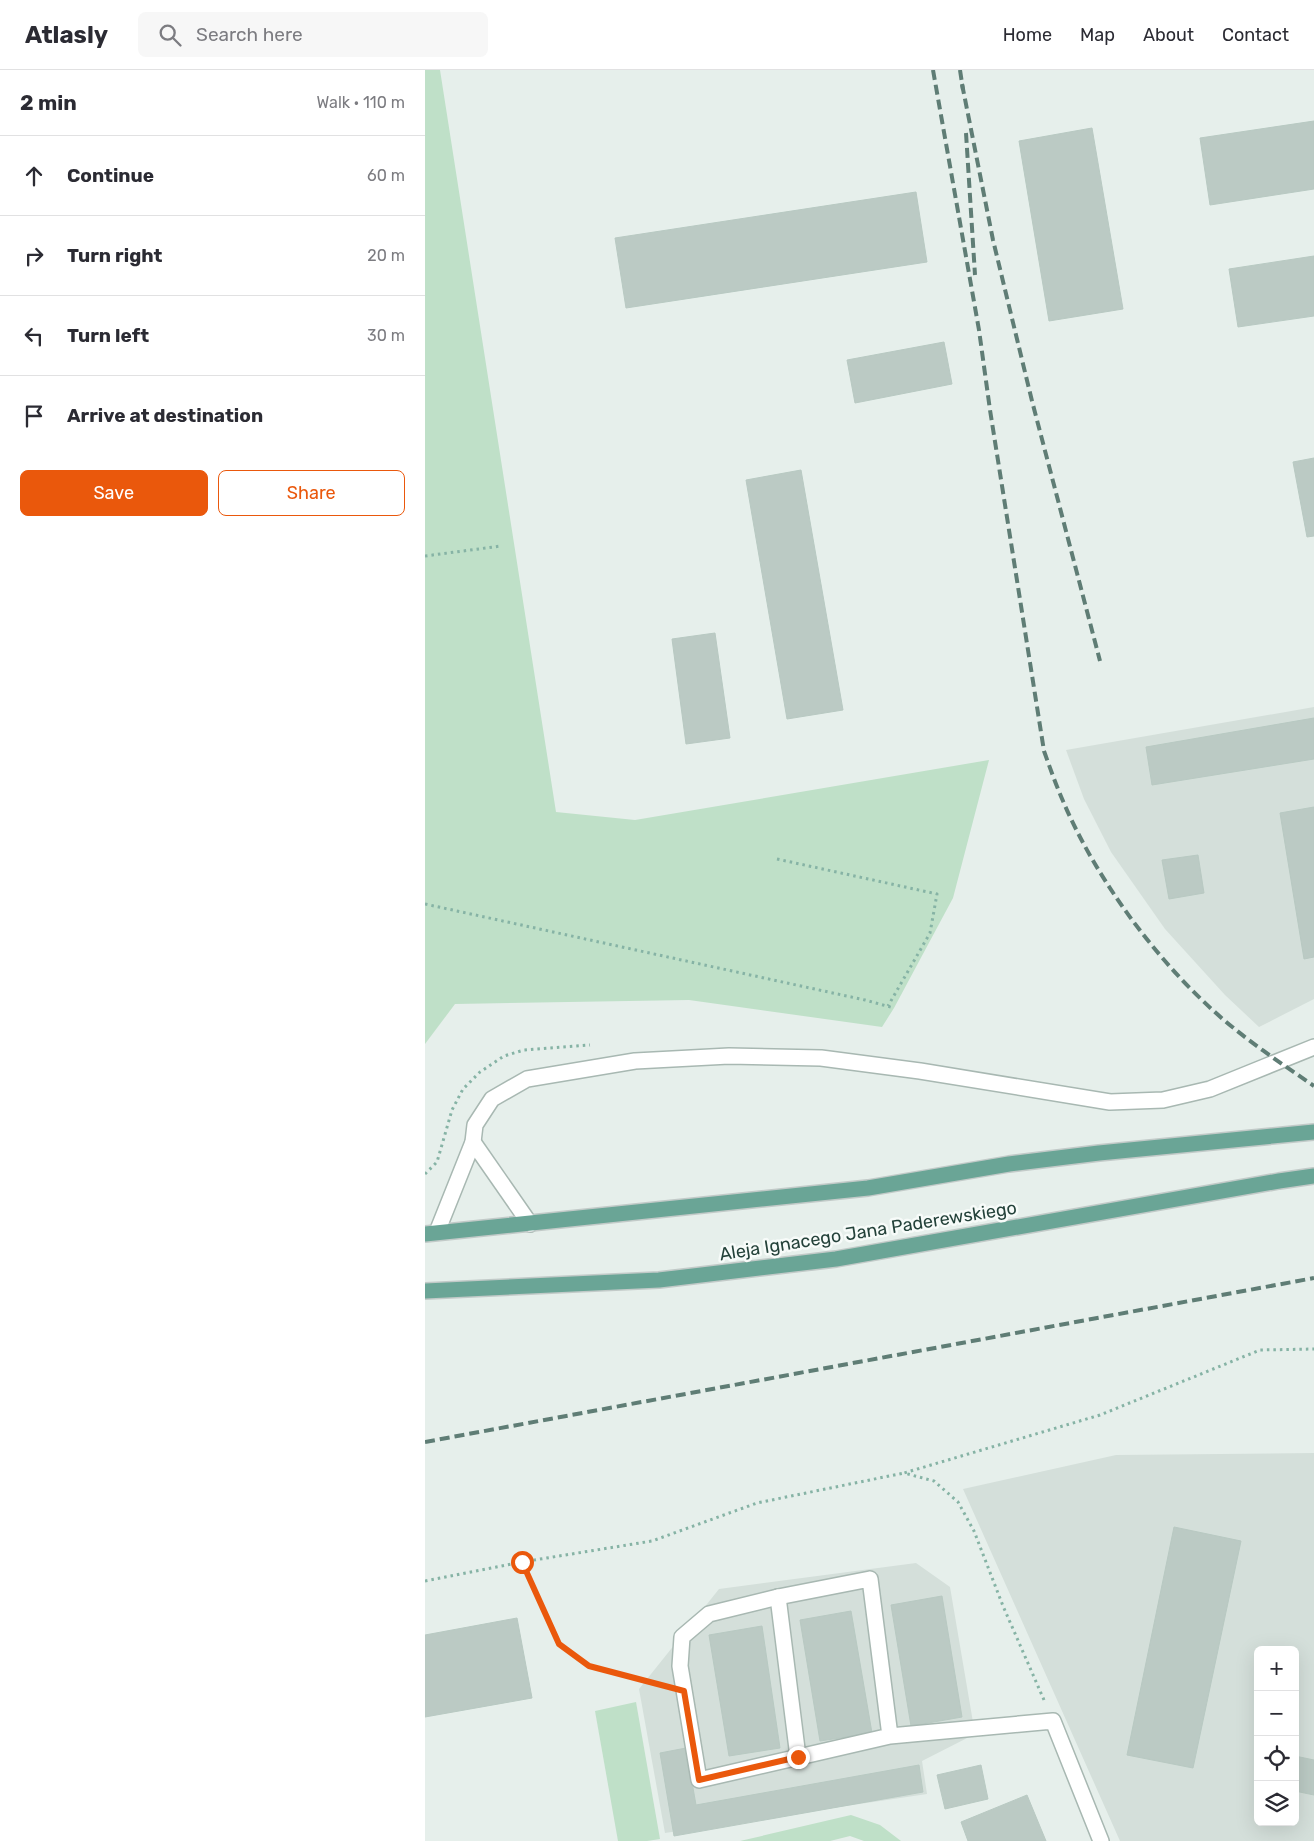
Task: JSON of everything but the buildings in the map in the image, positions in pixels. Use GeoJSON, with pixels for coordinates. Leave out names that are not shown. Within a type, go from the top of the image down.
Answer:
{"type":"FeatureCollection","features":[{"type":"Feature","properties":{"kind":"main road"},"geometry":{"type":"LineString","coordinates":[[431,1233],[868,1188],[1009,1164],[1099,1153],[1314,1132]]}},
{"type":"Feature","properties":{"kind":"main road","name":"Aleja Ignacego Jana Paderewskiego"},"geometry":{"type":"LineString","coordinates":[[425,1291],[659,1280],[836,1259],[1314,1176]]}},
{"type":"Feature","properties":{"kind":"lane"},"geometry":{"type":"LineString","coordinates":[[431,1233],[473,1142],[475,1125],[492,1099],[527,1079],[635,1061],[729,1056],[821,1058],[920,1071],[1110,1102],[1163,1100],[1211,1089],[1314,1047]]}},
{"type":"Feature","properties":{"kind":"lane"},"geometry":{"type":"LineString","coordinates":[[473,1142],[530,1224]]}},
{"type":"Feature","properties":{"kind":"lane"},"geometry":{"type":"LineString","coordinates":[[890,1736],[870,1579],[778,1597],[709,1614],[682,1637],[680,1666],[699,1780],[890,1736],[1053,1721],[1101,1841]]}},
{"type":"Feature","properties":{"kind":"lane"},"geometry":{"type":"LineString","coordinates":[[778,1597],[798,1757]]}},
{"type":"Feature","properties":{"kind":"path"},"geometry":{"type":"LineString","coordinates":[[425,556],[501,546]]}},
{"type":"Feature","properties":{"kind":"path"},"geometry":{"type":"LineString","coordinates":[[777,859],[937,894],[930,933],[888,1006]]}},
{"type":"Feature","properties":{"kind":"path"},"geometry":{"type":"LineString","coordinates":[[425,904],[894,1008]]}},
{"type":"Feature","properties":{"kind":"path"},"geometry":{"type":"LineString","coordinates":[[425,1581],[522,1562],[652,1541],[757,1503],[904,1473],[1100,1415],[1261,1350],[1314,1349]]}},
{"type":"Feature","properties":{"kind":"path"},"geometry":{"type":"LineString","coordinates":[[904,1473],[934,1482],[958,1502],[974,1531],[1003,1606],[1053,1721]]}},
{"type":"Feature","properties":{"kind":"path"},"geometry":{"type":"LineString","coordinates":[[522,1562],[559,1644],[589,1666],[684,1691]]}},
{"type":"Feature","properties":{"kind":"shaded area"},"geometry":{"type":"Polygon","coordinates":[[[1314,707],[1314,999],[1259,1027],[1225,995],[1165,929],[1111,852],[1084,799],[1066,750],[1314,707]]]}},
{"type":"Feature","properties":{"kind":"shaded area"},"geometry":{"type":"Polygon","coordinates":[[[1314,1453],[1314,1841],[1120,1841],[963,1489],[1116,1455],[1314,1453]]]}},
{"type":"Feature","properties":{"kind":"shaded area"},"geometry":{"type":"Polygon","coordinates":[[[916,1563],[950,1587],[975,1734],[922,1761],[927,1794],[665,1833],[639,1689],[719,1589],[916,1563]]]}},
{"type":"Feature","properties":{"kind":"green space"},"geometry":{"type":"Polygon","coordinates":[[[425,70],[440,70],[556,812],[635,820],[989,760],[953,898],[882,1027],[689,1000],[455,1004],[425,1044],[425,70]]]}},
{"type":"Feature","properties":{"kind":"green space"},"geometry":{"type":"Polygon","coordinates":[[[636,1702],[660,1839],[618,1841],[595,1711],[636,1702]]]}},
{"type":"Feature","properties":{"kind":"green space"},"geometry":{"type":"Polygon","coordinates":[[[851,1815],[880,1825],[901,1841],[864,1841],[850,1836],[830,1841],[740,1841],[851,1815]]]}},
{"type":"Feature","properties":{"kind":"railway"},"geometry":{"type":"LineString","coordinates":[[933,70],[979,330],[1044,751],[1053,776],[1063,801],[1095,864],[1136,926],[1160,955],[1184,982],[1236,1030],[1314,1086]]}},
{"type":"Feature","properties":{"kind":"railway"},"geometry":{"type":"LineString","coordinates":[[960,70],[963,90]]}},
{"type":"Feature","properties":{"kind":"railway"},"geometry":{"type":"LineString","coordinates":[[962,84],[993,240],[1032,401],[1100,661]]}},
{"type":"Feature","properties":{"kind":"railway"},"geometry":{"type":"LineString","coordinates":[[966,133],[975,275]]}},
{"type":"Feature","properties":{"kind":"railway"},"geometry":{"type":"LineString","coordinates":[[425,1442],[1314,1278]]}},
{"type":"Feature","properties":{"kind":"route"},"geometry":{"type":"LineString","coordinates":[[522,1562],[559,1644],[589,1666],[684,1691],[699,1780],[798,1757]]}}]}
